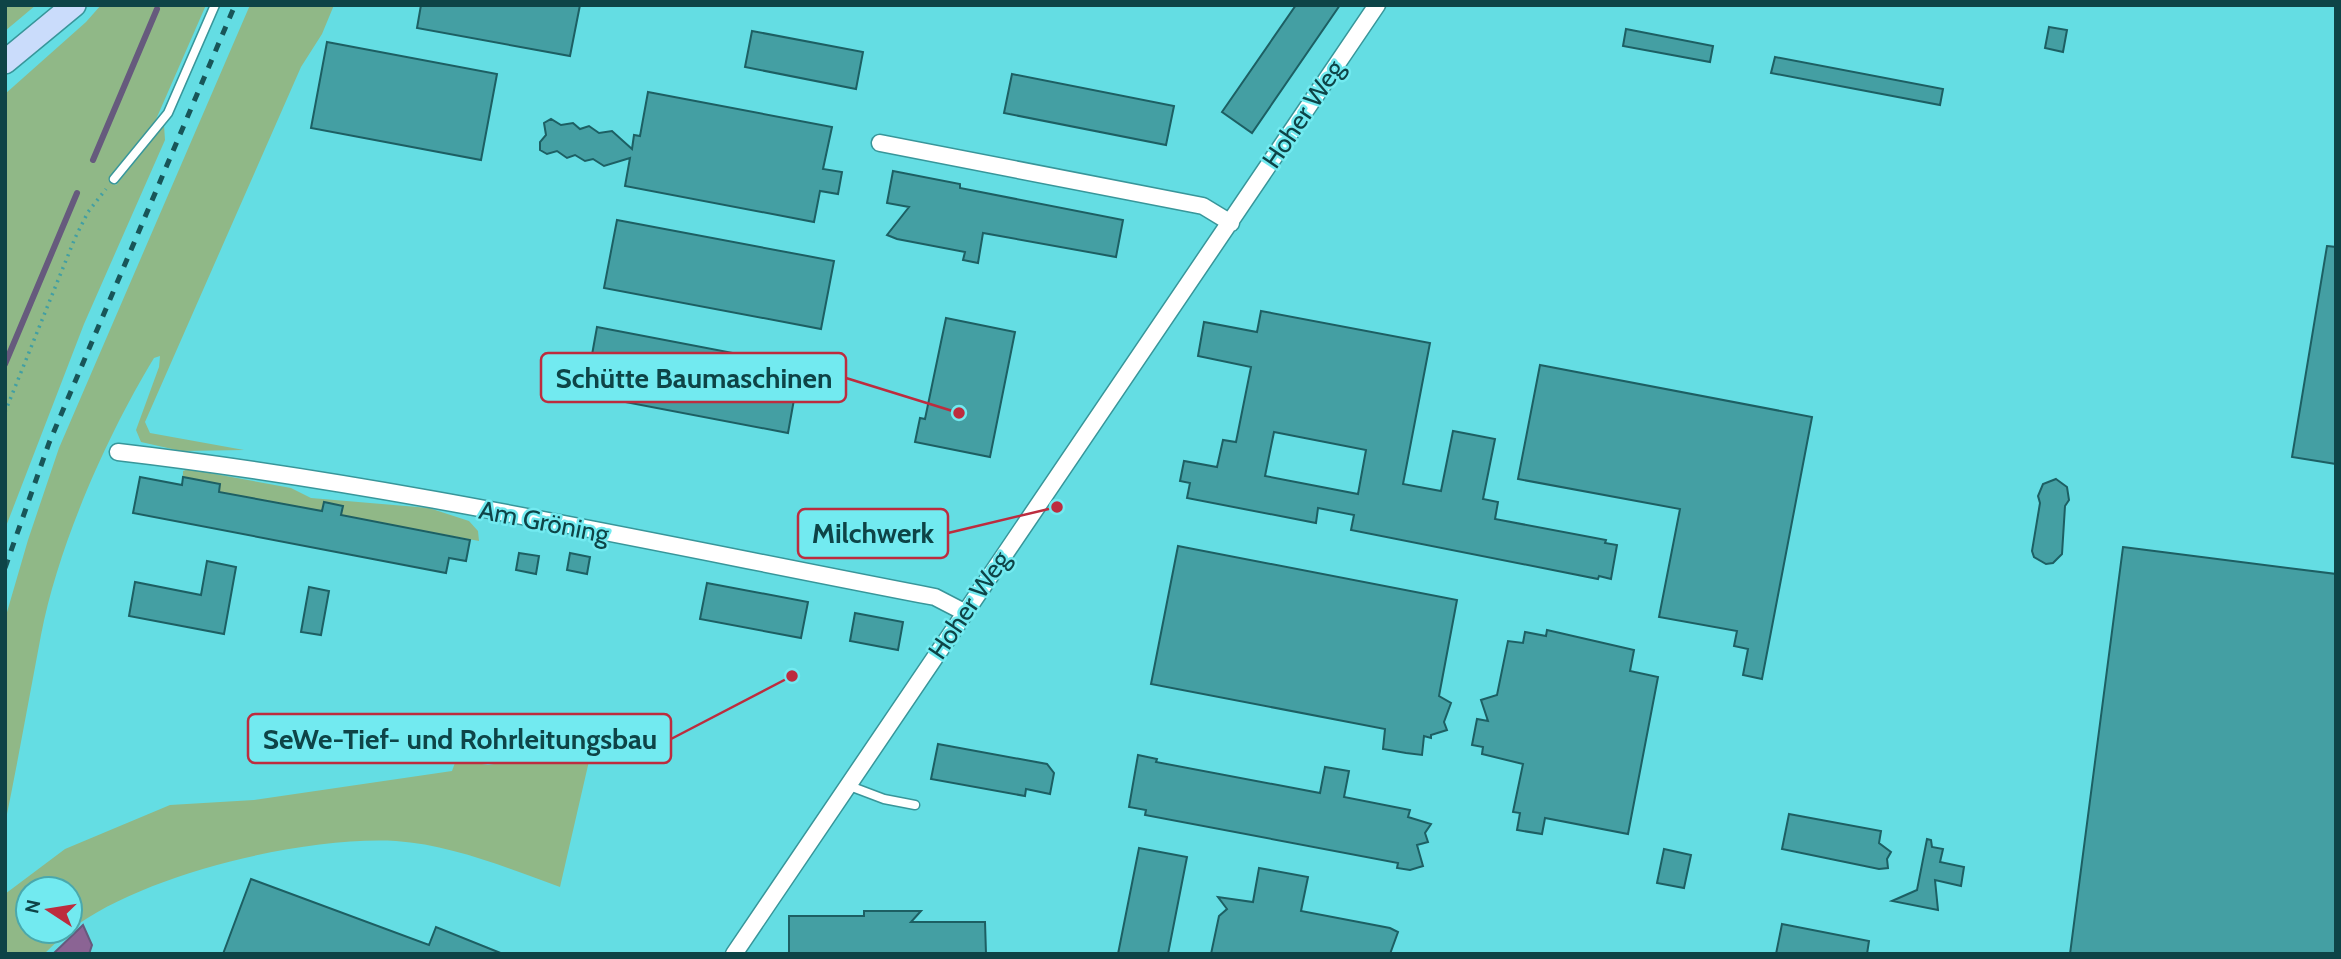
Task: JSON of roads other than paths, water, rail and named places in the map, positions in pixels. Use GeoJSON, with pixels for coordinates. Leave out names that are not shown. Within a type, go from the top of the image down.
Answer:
{"type":"FeatureCollection","features":[{"type":"Feature","properties":{"kind":"main road"},"geometry":{"type":"LineString","coordinates":[[8,60],[74,5]]}},
{"type":"Feature","properties":{"kind":"street","name":"Hoher Weg"},"geometry":{"type":"LineString","coordinates":[[734,954],[1377,5]]}},
{"type":"Feature","properties":{"kind":"street"},"geometry":{"type":"LineString","coordinates":[[880,144],[1203,206],[1231,223]]}},
{"type":"Feature","properties":{"kind":"street","name":"Am Gröning"},"geometry":{"type":"LineString","coordinates":[[118,452],[216,464],[516,517],[935,597],[964,612]]}},
{"type":"Feature","properties":{"kind":"lane"},"geometry":{"type":"LineString","coordinates":[[114,180],[167,113],[215,5]]}},
{"type":"Feature","properties":{"kind":"lane"},"geometry":{"type":"LineString","coordinates":[[847,785],[884,799],[915,805]]}},
{"type":"Feature","properties":{"kind":"waterway"},"geometry":{"type":"LineString","coordinates":[[93,160],[157,9]]}},
{"type":"Feature","properties":{"kind":"waterway"},"geometry":{"type":"LineString","coordinates":[[5,364],[77,193]]}},
{"type":"Feature","properties":{"kind":"railway"},"geometry":{"type":"LineString","coordinates":[[5,568],[49,443],[235,5]]}},
{"type":"Feature","properties":{"kind":"place","name":"Schütte Baumaschinen"},"geometry":{"type":"Point","coordinates":[959,413]}},
{"type":"Feature","properties":{"kind":"place","name":"Milchwerk"},"geometry":{"type":"Point","coordinates":[1057,507]}},
{"type":"Feature","properties":{"kind":"place","name":"SeWe-Tief- und Rohrleitungsbau"},"geometry":{"type":"Point","coordinates":[792,676]}}]}
